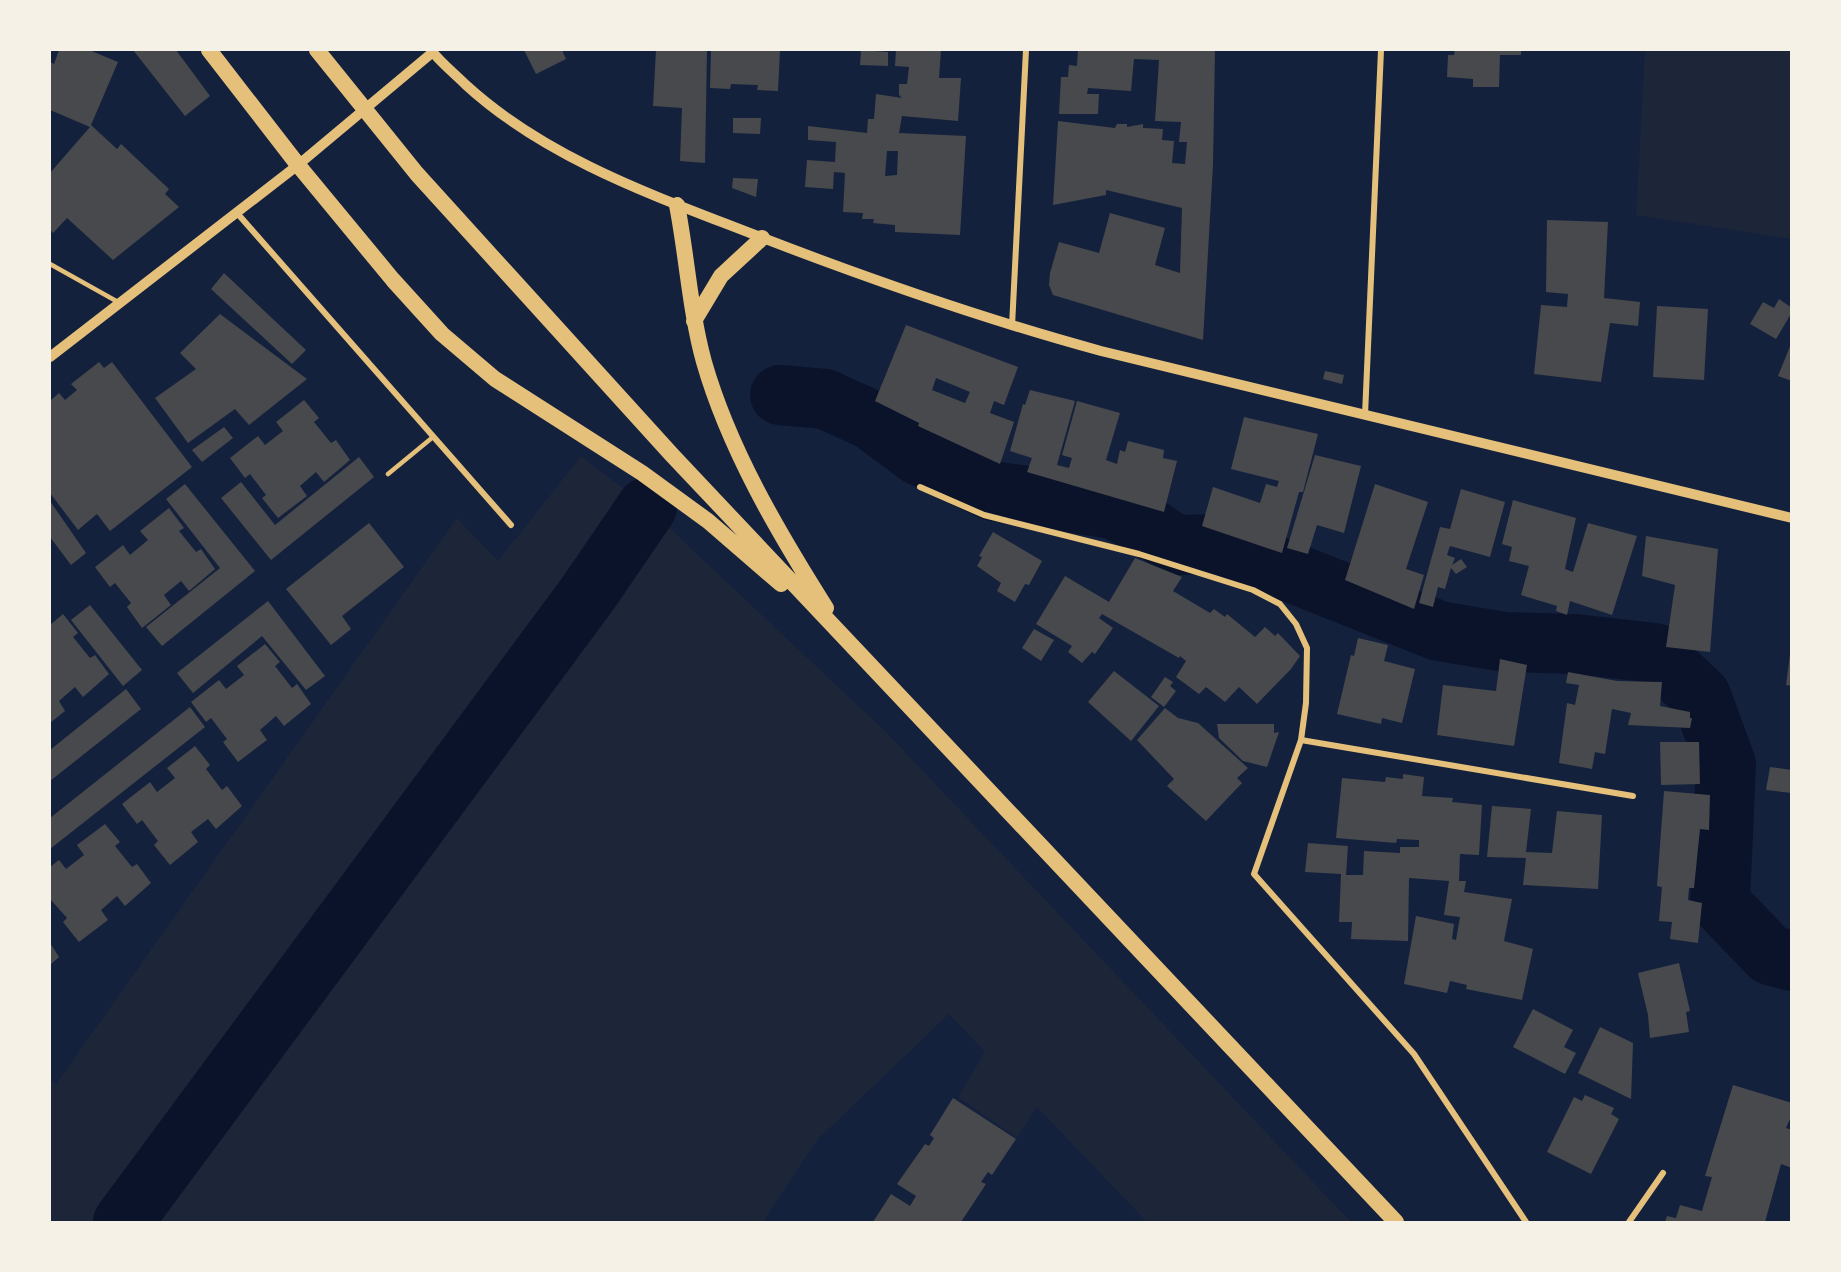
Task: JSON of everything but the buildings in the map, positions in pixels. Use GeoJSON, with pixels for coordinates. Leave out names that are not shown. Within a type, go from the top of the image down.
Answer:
{"type":"FeatureCollection","features":[{"type":"Feature","properties":{"kind":"highway"},"geometry":{"type":"LineString","coordinates":[[209,50],[298,165],[393,280],[442,334],[495,379],[642,473],[708,521],[846,639]]}},
{"type":"Feature","properties":{"kind":"highway"},"geometry":{"type":"LineString","coordinates":[[321,55],[417,174],[672,455],[1396,1222]]}},
{"type":"Feature","properties":{"kind":"highway"},"geometry":{"type":"LineString","coordinates":[[677,205],[694,321],[705,364],[744,464],[785,542],[846,639]]}},
{"type":"Feature","properties":{"kind":"highway"},"geometry":{"type":"LineString","coordinates":[[694,321],[721,276],[762,238]]}},
{"type":"Feature","properties":{"kind":"street"},"geometry":{"type":"LineString","coordinates":[[1011,327],[1026,50]]}},
{"type":"Feature","properties":{"kind":"street"},"geometry":{"type":"LineString","coordinates":[[1365,415],[1381,50]]}},
{"type":"Feature","properties":{"kind":"street"},"geometry":{"type":"LineString","coordinates":[[50,357],[298,165],[432,51],[482,100],[528,134],[606,174],[677,205],[868,278],[1011,327],[1101,351],[1791,518]]}},
{"type":"Feature","properties":{"kind":"street"},"geometry":{"type":"LineString","coordinates":[[237,213],[511,525]]}},
{"type":"Feature","properties":{"kind":"street"},"geometry":{"type":"LineString","coordinates":[[920,487],[984,515],[1139,554],[1253,590],[1280,604],[1296,624],[1308,648],[1309,669],[1301,740],[1254,874],[1414,1054],[1526,1222]]}},
{"type":"Feature","properties":{"kind":"street"},"geometry":{"type":"LineString","coordinates":[[1301,740],[1633,796]]}},
{"type":"Feature","properties":{"kind":"street"},"geometry":{"type":"LineString","coordinates":[[1629,1222],[1663,1173]]}},
{"type":"Feature","properties":{"kind":"lane"},"geometry":{"type":"LineString","coordinates":[[50,264],[120,303]]}},
{"type":"Feature","properties":{"kind":"lane"},"geometry":{"type":"LineString","coordinates":[[388,474],[433,437]]}},
{"type":"Feature","properties":{"kind":"shaded area"},"geometry":{"type":"Polygon","coordinates":[[[1645,50],[1791,50],[1791,239],[1636,215],[1645,50]]]}},
{"type":"Feature","properties":{"kind":"shaded area"},"geometry":{"type":"Polygon","coordinates":[[[581,456],[647,507],[884,730],[1351,1222],[1147,1222],[1037,1107],[1017,1138],[958,1097],[985,1052],[949,1014],[817,1140],[763,1222],[50,1222],[50,1079],[56,1084],[457,518],[498,561],[581,456]]]}},
{"type":"Feature","properties":{"kind":"waterway"},"geometry":{"type":"LineString","coordinates":[[780,395],[825,399],[871,420],[918,455],[993,491],[1113,509],[1153,530],[1175,545],[1220,544],[1439,631],[1505,642],[1575,644],[1655,653],[1701,696],[1726,764],[1720,903],[1770,955],[1792,961]]}},
{"type":"Feature","properties":{"kind":"waterway"},"geometry":{"type":"LineString","coordinates":[[123,1222],[589,592],[647,507]]}}]}
